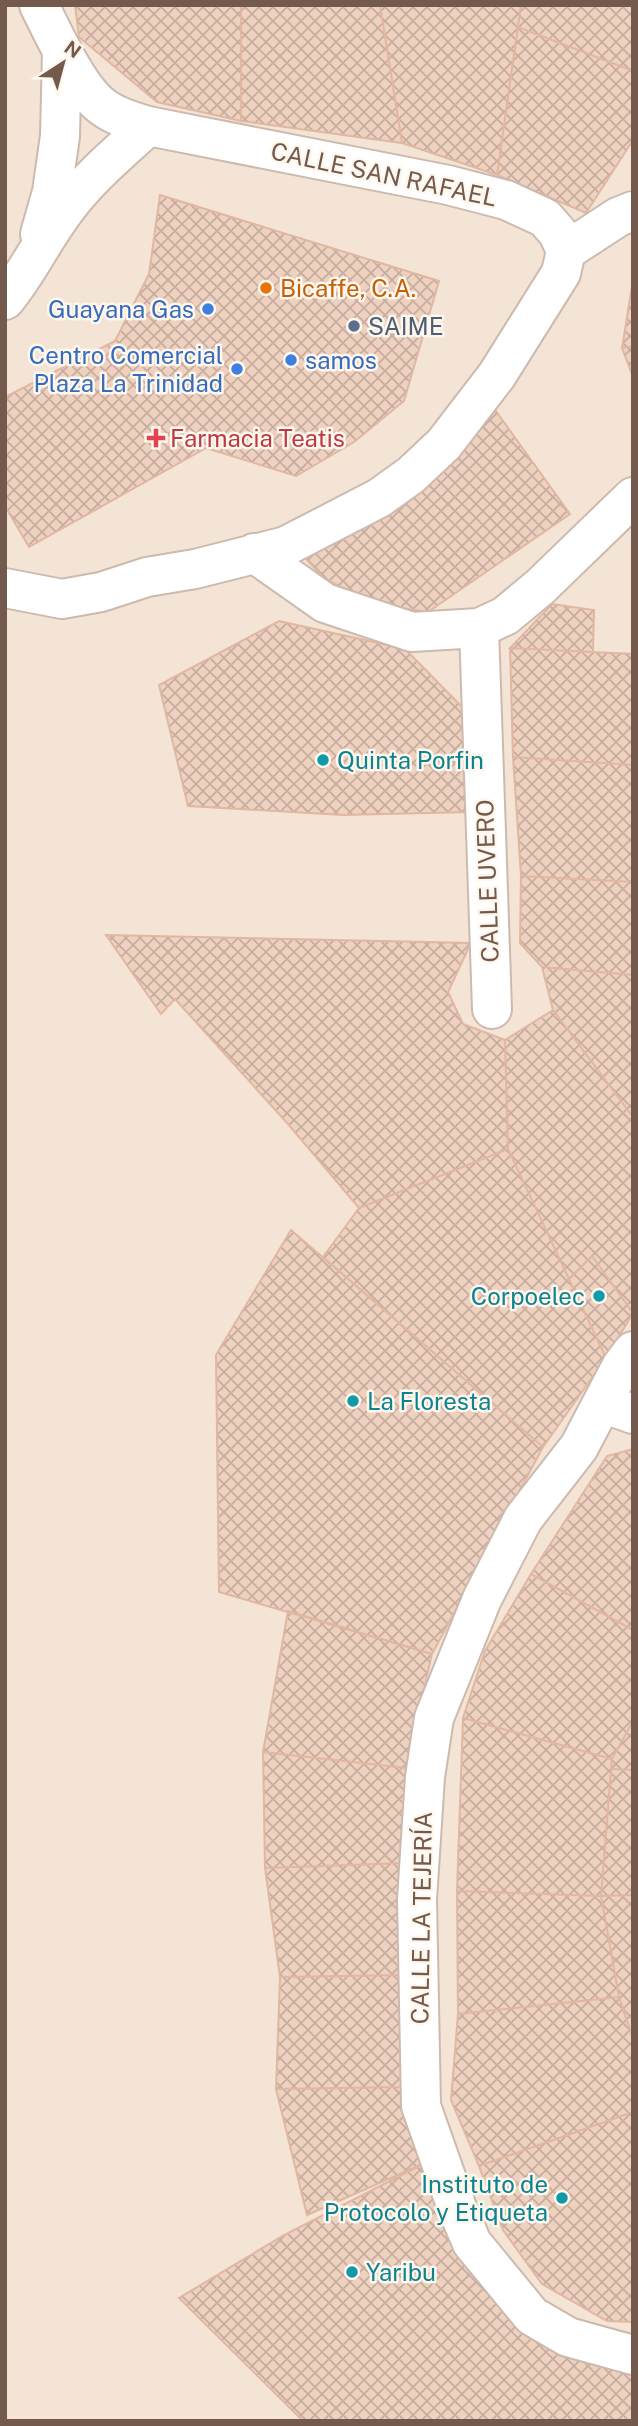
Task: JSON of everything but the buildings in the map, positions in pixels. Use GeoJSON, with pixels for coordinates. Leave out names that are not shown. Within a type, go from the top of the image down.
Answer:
{"type":"FeatureCollection","features":[{"type":"Feature","properties":{"kind":"street","name":"CALLE SAN RAFAEL"},"geometry":{"type":"LineString","coordinates":[[39,5],[62,51],[99,104],[126,119],[148,126],[448,185],[506,200],[545,218],[558,233],[566,251]]}},
{"type":"Feature","properties":{"kind":"street"},"geometry":{"type":"LineString","coordinates":[[32,262],[52,192],[60,136],[62,51]]}},
{"type":"Feature","properties":{"kind":"street"},"geometry":{"type":"LineString","coordinates":[[5,300],[65,211],[96,174],[148,126]]}},
{"type":"Feature","properties":{"kind":"street"},"geometry":{"type":"LineString","coordinates":[[5,588],[62,599],[101,592],[147,577],[195,569],[286,546],[379,498],[411,475],[444,444],[496,375],[561,273],[566,251],[628,205]]}},
{"type":"Feature","properties":{"kind":"street"},"geometry":{"type":"LineString","coordinates":[[254,553],[326,603],[412,632],[479,628],[505,616],[540,587],[633,497]]}},
{"type":"Feature","properties":{"kind":"street","name":"CALLE UVERO"},"geometry":{"type":"LineString","coordinates":[[479,628],[492,1009]]}},
{"type":"Feature","properties":{"kind":"street","name":"CALLE LA TEJERÍA"},"geometry":{"type":"LineString","coordinates":[[633,1350],[621,1367],[617,1409],[579,1447],[523,1519],[482,1599],[434,1718],[425,1777],[416,1899],[421,2106],[472,2243],[532,2316],[568,2337],[633,2354]]}},
{"type":"Feature","properties":{"kind":"shaded area"},"geometry":{"type":"Polygon","coordinates":[[[5,5],[633,5],[633,2421],[5,2421],[5,5]]]}},
{"type":"Feature","properties":{"kind":"place","name":"Bicaffe, C.A."},"geometry":{"type":"Point","coordinates":[266,288]}},
{"type":"Feature","properties":{"kind":"place","name":"Guayana Gas"},"geometry":{"type":"Point","coordinates":[208,309]}},
{"type":"Feature","properties":{"kind":"place","name":"SAIME"},"geometry":{"type":"Point","coordinates":[354,326]}},
{"type":"Feature","properties":{"kind":"place","name":"samos"},"geometry":{"type":"Point","coordinates":[291,360]}},
{"type":"Feature","properties":{"kind":"place","name":"Centro Comercial Plaza La Trinidad"},"geometry":{"type":"Point","coordinates":[237,369]}},
{"type":"Feature","properties":{"kind":"place","name":"Farmacia Teatis"},"geometry":{"type":"Point","coordinates":[156,438]}},
{"type":"Feature","properties":{"kind":"place","name":"Quinta Porfin"},"geometry":{"type":"Point","coordinates":[323,760]}},
{"type":"Feature","properties":{"kind":"place","name":"Corpoelec"},"geometry":{"type":"Point","coordinates":[599,1296]}},
{"type":"Feature","properties":{"kind":"place","name":"La Floresta"},"geometry":{"type":"Point","coordinates":[353,1401]}},
{"type":"Feature","properties":{"kind":"place","name":"Instituto de Protocolo y Etiqueta"},"geometry":{"type":"Point","coordinates":[562,2198]}},
{"type":"Feature","properties":{"kind":"place","name":"Yaribu"},"geometry":{"type":"Point","coordinates":[352,2272]}}]}
